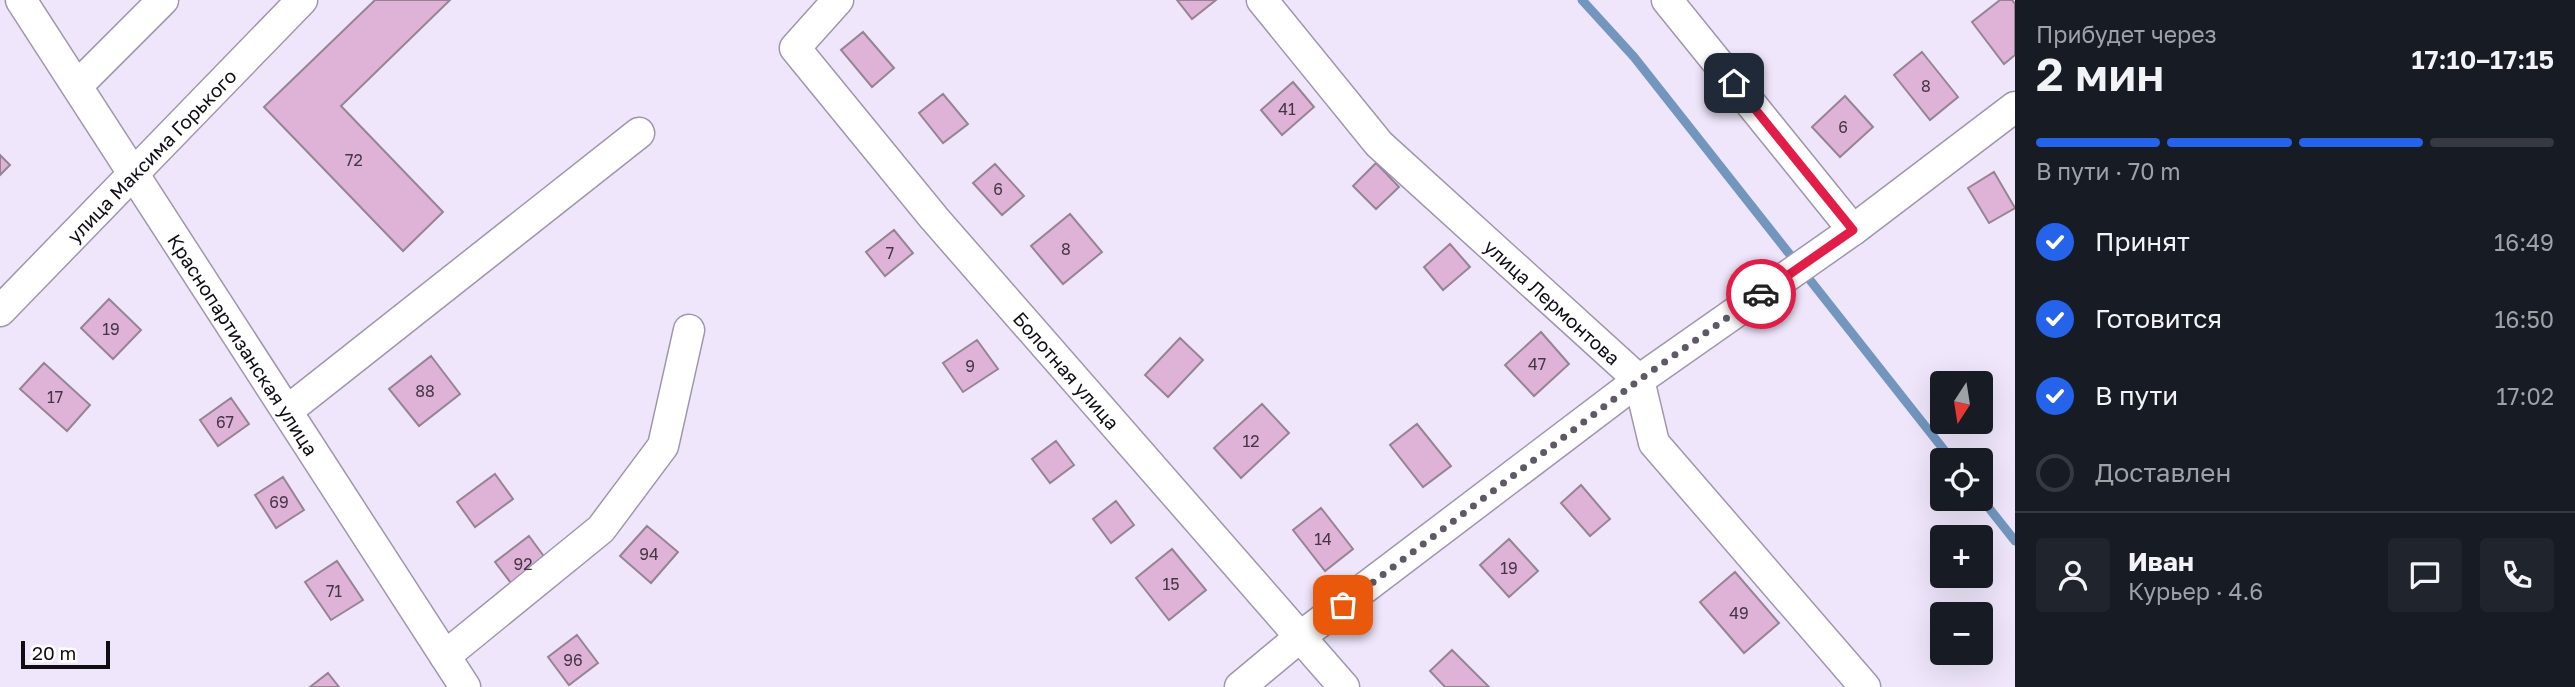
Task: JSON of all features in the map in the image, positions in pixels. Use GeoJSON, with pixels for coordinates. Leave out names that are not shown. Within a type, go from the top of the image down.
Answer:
{"type":"FeatureCollection","features":[{"type":"Feature","properties":{"kind":"street","name":"Краснопартизанская улица"},"geometry":{"type":"LineString","coordinates":[[21,0],[465,687]]}},
{"type":"Feature","properties":{"kind":"street"},"geometry":{"type":"LineString","coordinates":[[77,86],[163,0]]}},
{"type":"Feature","properties":{"kind":"street","name":"улица Максима Горького"},"geometry":{"type":"LineString","coordinates":[[6,293],[135,175],[302,0]]}},
{"type":"Feature","properties":{"kind":"street","name":"Болотная улица"},"geometry":{"type":"LineString","coordinates":[[838,0],[795,48],[934,218],[1344,687]]}},
{"type":"Feature","properties":{"kind":"street","name":"улица Лермонтова"},"geometry":{"type":"LineString","coordinates":[[1262,0],[1379,144],[1639,380],[1654,443],[1865,687]]}},
{"type":"Feature","properties":{"kind":"street"},"geometry":{"type":"LineString","coordinates":[[1667,0],[1853,230]]}},
{"type":"Feature","properties":{"kind":"street"},"geometry":{"type":"LineString","coordinates":[[1240,687],[1300,637],[1639,380],[1853,230],[2015,107]]}},
{"type":"Feature","properties":{"kind":"street"},"geometry":{"type":"LineString","coordinates":[[287,411],[639,133]]}},
{"type":"Feature","properties":{"kind":"street"},"geometry":{"type":"LineString","coordinates":[[445,656],[601,529],[617,508],[663,446],[689,330]]}},
{"type":"Feature","properties":{"kind":"building"},"geometry":{"type":"Polygon","coordinates":[[[375,0],[450,0],[341,106],[443,212],[403,251],[264,107],[375,0]]]}},
{"type":"Feature","properties":{"kind":"building"},"geometry":{"type":"Polygon","coordinates":[[[1177,0],[1216,0],[1192,19],[1177,0]]]}},
{"type":"Feature","properties":{"kind":"building"},"geometry":{"type":"Polygon","coordinates":[[[2000,0],[2012,0],[2015,4],[2015,55],[2004,64],[1972,22],[2000,0]]]}},
{"type":"Feature","properties":{"kind":"building"},"geometry":{"type":"Polygon","coordinates":[[[863,32],[894,68],[872,87],[841,50],[863,32]]]}},
{"type":"Feature","properties":{"kind":"building"},"geometry":{"type":"Polygon","coordinates":[[[1922,52],[1958,97],[1930,120],[1894,75],[1922,52]]]}},
{"type":"Feature","properties":{"kind":"building"},"geometry":{"type":"Polygon","coordinates":[[[1293,82],[1314,107],[1282,135],[1261,110],[1293,82]]]}},
{"type":"Feature","properties":{"kind":"building"},"geometry":{"type":"Polygon","coordinates":[[[943,94],[968,124],[943,143],[919,113],[943,94]]]}},
{"type":"Feature","properties":{"kind":"building"},"geometry":{"type":"Polygon","coordinates":[[[1845,96],[1873,127],[1840,157],[1812,127],[1845,96]]]}},
{"type":"Feature","properties":{"kind":"building"},"geometry":{"type":"Polygon","coordinates":[[[0,155],[10,165],[0,175],[0,155]]]}},
{"type":"Feature","properties":{"kind":"building"},"geometry":{"type":"Polygon","coordinates":[[[1376,163],[1399,187],[1376,209],[1353,186],[1376,163]]]}},
{"type":"Feature","properties":{"kind":"building"},"geometry":{"type":"Polygon","coordinates":[[[995,164],[1024,196],[1002,215],[973,183],[995,164]]]}},
{"type":"Feature","properties":{"kind":"building"},"geometry":{"type":"Polygon","coordinates":[[[1994,172],[2015,208],[1989,223],[1968,188],[1994,172]]]}},
{"type":"Feature","properties":{"kind":"building"},"geometry":{"type":"Polygon","coordinates":[[[1070,214],[1102,252],[1063,284],[1031,246],[1070,214]]]}},
{"type":"Feature","properties":{"kind":"building"},"geometry":{"type":"Polygon","coordinates":[[[894,230],[913,253],[885,276],[866,252],[894,230]]]}},
{"type":"Feature","properties":{"kind":"building"},"geometry":{"type":"Polygon","coordinates":[[[1450,244],[1470,267],[1443,290],[1424,267],[1450,244]]]}},
{"type":"Feature","properties":{"kind":"building"},"geometry":{"type":"Polygon","coordinates":[[[109,299],[141,330],[113,359],[81,328],[109,299]]]}},
{"type":"Feature","properties":{"kind":"building"},"geometry":{"type":"Polygon","coordinates":[[[1541,332],[1569,364],[1534,396],[1505,365],[1541,332]]]}},
{"type":"Feature","properties":{"kind":"building"},"geometry":{"type":"Polygon","coordinates":[[[1180,338],[1203,360],[1168,397],[1145,375],[1180,338]]]}},
{"type":"Feature","properties":{"kind":"building"},"geometry":{"type":"Polygon","coordinates":[[[977,340],[998,369],[963,392],[943,363],[977,340]]]}},
{"type":"Feature","properties":{"kind":"building"},"geometry":{"type":"Polygon","coordinates":[[[431,356],[460,394],[419,426],[389,389],[431,356]]]}},
{"type":"Feature","properties":{"kind":"building"},"geometry":{"type":"Polygon","coordinates":[[[44,363],[90,405],[67,431],[20,389],[44,363]]]}},
{"type":"Feature","properties":{"kind":"building"},"geometry":{"type":"Polygon","coordinates":[[[231,398],[249,424],[218,446],[200,420],[231,398]]]}},
{"type":"Feature","properties":{"kind":"building"},"geometry":{"type":"Polygon","coordinates":[[[1262,404],[1289,433],[1241,478],[1214,448],[1262,404]]]}},
{"type":"Feature","properties":{"kind":"building"},"geometry":{"type":"Polygon","coordinates":[[[1417,424],[1451,466],[1423,487],[1390,445],[1417,424]]]}},
{"type":"Feature","properties":{"kind":"building"},"geometry":{"type":"Polygon","coordinates":[[[1056,441],[1074,465],[1050,483],[1032,459],[1056,441]]]}},
{"type":"Feature","properties":{"kind":"building"},"geometry":{"type":"Polygon","coordinates":[[[495,474],[513,499],[475,527],[457,502],[495,474]]]}},
{"type":"Feature","properties":{"kind":"building"},"geometry":{"type":"Polygon","coordinates":[[[283,477],[304,510],[276,528],[255,495],[283,477]]]}},
{"type":"Feature","properties":{"kind":"building"},"geometry":{"type":"Polygon","coordinates":[[[1581,485],[1610,519],[1590,536],[1561,503],[1581,485]]]}},
{"type":"Feature","properties":{"kind":"building"},"geometry":{"type":"Polygon","coordinates":[[[1116,501],[1134,525],[1111,543],[1093,519],[1116,501]]]}},
{"type":"Feature","properties":{"kind":"building"},"geometry":{"type":"Polygon","coordinates":[[[1321,508],[1353,549],[1325,571],[1293,530],[1321,508]]]}},
{"type":"Feature","properties":{"kind":"building"},"geometry":{"type":"Polygon","coordinates":[[[647,526],[678,552],[651,583],[620,556],[647,526]]]}},
{"type":"Feature","properties":{"kind":"building"},"geometry":{"type":"Polygon","coordinates":[[[529,536],[551,566],[517,591],[495,562],[529,536]]]}},
{"type":"Feature","properties":{"kind":"building"},"geometry":{"type":"Polygon","coordinates":[[[1509,539],[1538,571],[1509,597],[1480,565],[1509,539]]]}},
{"type":"Feature","properties":{"kind":"building"},"geometry":{"type":"Polygon","coordinates":[[[1172,549],[1206,590],[1169,620],[1136,578],[1172,549]]]}},
{"type":"Feature","properties":{"kind":"building"},"geometry":{"type":"Polygon","coordinates":[[[337,561],[363,600],[331,620],[305,582],[337,561]]]}},
{"type":"Feature","properties":{"kind":"building"},"geometry":{"type":"Polygon","coordinates":[[[1735,572],[1779,623],[1744,653],[1700,602],[1735,572]]]}},
{"type":"Feature","properties":{"kind":"building"},"geometry":{"type":"Polygon","coordinates":[[[577,635],[598,663],[569,685],[548,657],[577,635]]]}},
{"type":"Feature","properties":{"kind":"building"},"geometry":{"type":"Polygon","coordinates":[[[1452,650],[1489,687],[1445,687],[1430,671],[1452,650]]]}},
{"type":"Feature","properties":{"kind":"building"},"geometry":{"type":"Polygon","coordinates":[[[328,673],[339,687],[310,687],[328,673]]]}},
{"type":"Feature","properties":{"kind":"waterway"},"geometry":{"type":"LineString","coordinates":[[1582,0],[1634,57],[1943,448]]}},
{"type":"Feature","properties":{"kind":"waterway"},"geometry":{"type":"LineString","coordinates":[[1991,511],[2015,541]]}},
{"type":"Feature","properties":{"kind":"way so far"},"geometry":{"type":"LineString","coordinates":[[1343,605],[1639,380],[1761,294]]}},
{"type":"Feature","properties":{"kind":"route"},"geometry":{"type":"LineString","coordinates":[[1734,83],[1853,230],[1761,294]]}}]}
